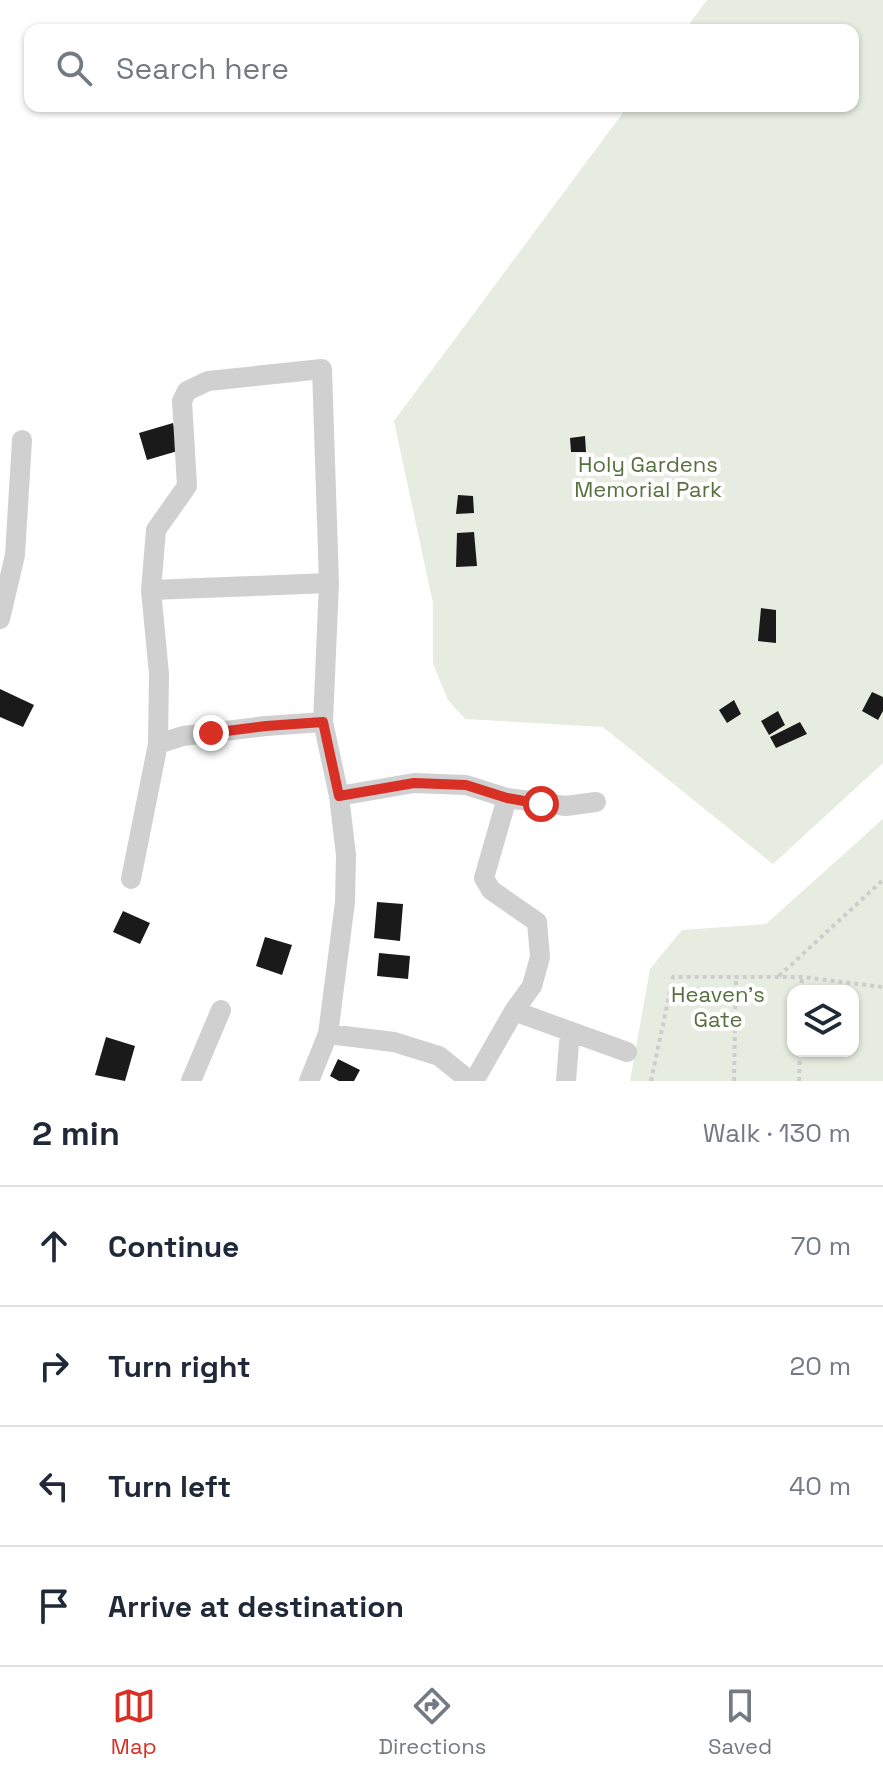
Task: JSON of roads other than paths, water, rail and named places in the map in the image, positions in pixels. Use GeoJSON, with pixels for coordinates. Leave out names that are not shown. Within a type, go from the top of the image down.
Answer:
{"type":"FeatureCollection","features":[{"type":"Feature","properties":{"kind":"street"},"geometry":{"type":"LineString","coordinates":[[131,879],[158,744],[159,674],[151,590],[156,530],[187,486],[182,401],[187,391],[208,381],[322,369],[329,583],[323,722],[339,796],[346,855],[345,902],[328,1034],[309,1081]]}},
{"type":"Feature","properties":{"kind":"street"},"geometry":{"type":"LineString","coordinates":[[0,619],[15,555],[22,440]]}},
{"type":"Feature","properties":{"kind":"street"},"geometry":{"type":"LineString","coordinates":[[151,590],[329,583]]}},
{"type":"Feature","properties":{"kind":"street"},"geometry":{"type":"LineString","coordinates":[[158,744],[183,736],[323,722]]}},
{"type":"Feature","properties":{"kind":"street"},"geometry":{"type":"LineString","coordinates":[[339,796],[414,783],[466,785],[507,798],[566,806],[596,802]]}},
{"type":"Feature","properties":{"kind":"street"},"geometry":{"type":"LineString","coordinates":[[328,1034],[394,1042],[439,1056],[472,1081],[532,986],[540,957],[537,922],[491,890],[484,878],[507,798]]}},
{"type":"Feature","properties":{"kind":"street"},"geometry":{"type":"LineString","coordinates":[[191,1081],[221,1010]]}},
{"type":"Feature","properties":{"kind":"street"},"geometry":{"type":"LineString","coordinates":[[514,1011],[627,1052]]}},
{"type":"Feature","properties":{"kind":"street"},"geometry":{"type":"LineString","coordinates":[[566,1081],[570,1031]]}},
{"type":"Feature","properties":{"kind":"park label","name":"Holy Gardens Memorial Park"},"geometry":{"type":"Point","coordinates":[648,476]}},
{"type":"Feature","properties":{"kind":"park label","name":"Heaven's Gate"},"geometry":{"type":"Point","coordinates":[718,1006]}}]}
